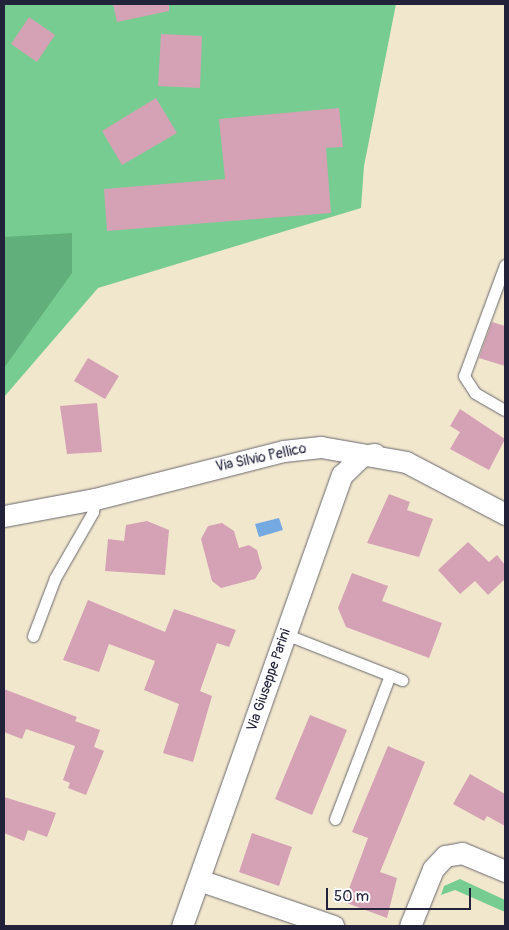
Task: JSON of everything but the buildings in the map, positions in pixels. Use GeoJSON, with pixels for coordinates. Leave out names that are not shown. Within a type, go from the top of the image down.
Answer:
{"type":"FeatureCollection","features":[{"type":"Feature","properties":{"kind":"street","name":"Via Silvio Pellico"},"geometry":{"type":"LineString","coordinates":[[4,516],[95,499],[283,451],[321,447],[377,454],[433,473],[505,514]]}},
{"type":"Feature","properties":{"kind":"street","name":"Via Giuseppe Parini"},"geometry":{"type":"LineString","coordinates":[[182,926],[342,475],[362,456],[377,454]]}},
{"type":"Feature","properties":{"kind":"street"},"geometry":{"type":"LineString","coordinates":[[410,926],[433,869],[445,856],[462,853],[505,871]]}},
{"type":"Feature","properties":{"kind":"street"},"geometry":{"type":"LineString","coordinates":[[199,880],[332,926]]}},
{"type":"Feature","properties":{"kind":"lane"},"geometry":{"type":"LineString","coordinates":[[505,265],[464,376],[475,393],[505,410]]}},
{"type":"Feature","properties":{"kind":"lane"},"geometry":{"type":"LineString","coordinates":[[33,636],[55,578],[93,512],[95,499]]}},
{"type":"Feature","properties":{"kind":"lane"},"geometry":{"type":"LineString","coordinates":[[285,634],[402,680]]}},
{"type":"Feature","properties":{"kind":"lane"},"geometry":{"type":"LineString","coordinates":[[335,819],[390,675]]}},
{"type":"Feature","properties":{"kind":"green space"},"geometry":{"type":"Polygon","coordinates":[[[4,4],[396,4],[364,166],[361,208],[98,288],[4,397],[4,4]]]}},
{"type":"Feature","properties":{"kind":"green space"},"geometry":{"type":"Polygon","coordinates":[[[72,233],[72,273],[4,368],[4,237],[72,233]]]}},
{"type":"Feature","properties":{"kind":"green space"},"geometry":{"type":"Polygon","coordinates":[[[460,879],[505,900],[505,912],[455,890],[441,895],[444,886],[460,879]]]}},
{"type":"Feature","properties":{"kind":"water"},"geometry":{"type":"Polygon","coordinates":[[[279,518],[283,530],[259,537],[255,524],[279,518]]]}}]}
